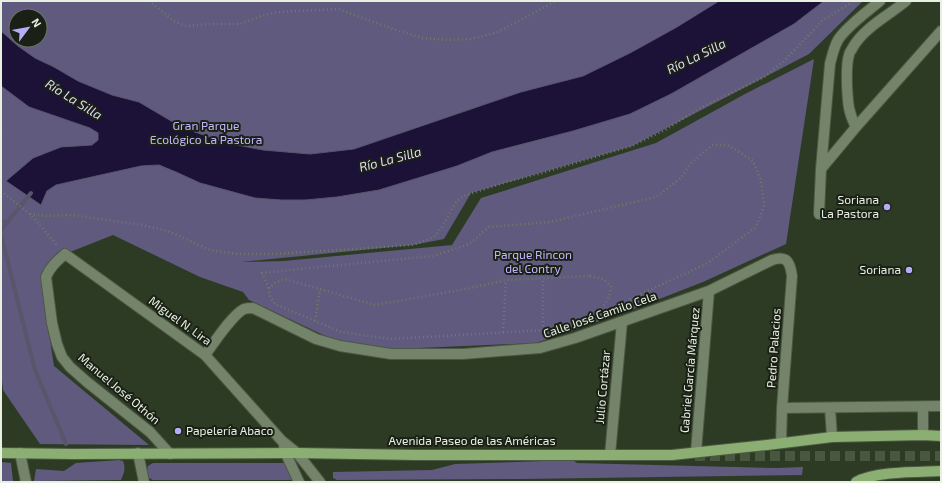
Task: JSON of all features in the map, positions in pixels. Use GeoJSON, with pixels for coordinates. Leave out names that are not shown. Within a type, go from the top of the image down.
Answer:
{"type":"FeatureCollection","features":[{"type":"Feature","properties":{"kind":"main road","name":"Avenida Paseo de las Américas"},"geometry":{"type":"LineString","coordinates":[[1,453],[672,455],[832,437],[940,435]]}},
{"type":"Feature","properties":{"kind":"main road"},"geometry":{"type":"LineString","coordinates":[[856,482],[864,478],[887,474],[941,471]]}},
{"type":"Feature","properties":{"kind":"street"},"geometry":{"type":"LineString","coordinates":[[819,214],[821,169],[830,64],[838,40],[844,32],[880,1]]}},
{"type":"Feature","properties":{"kind":"street"},"geometry":{"type":"LineString","coordinates":[[856,127],[851,119],[848,103],[847,66],[849,54],[862,34],[906,1]]}},
{"type":"Feature","properties":{"kind":"street"},"geometry":{"type":"LineString","coordinates":[[821,169],[941,31]]}},
{"type":"Feature","properties":{"kind":"street","name":"Miguel N. Lira"},"geometry":{"type":"LineString","coordinates":[[65,254],[205,355],[282,441],[297,453],[320,482]]}},
{"type":"Feature","properties":{"kind":"street","name":"Manuel José Othón"},"geometry":{"type":"LineString","coordinates":[[65,254],[49,270],[46,277],[52,323],[62,357],[70,367],[87,382],[150,432],[170,454]]}},
{"type":"Feature","properties":{"kind":"street","name":"Calle José Camilo Cela"},"geometry":{"type":"LineString","coordinates":[[205,355],[231,320],[245,308],[253,308],[322,341],[340,346],[391,354],[463,354],[540,348],[575,338],[709,291],[772,260],[784,258]]}},
{"type":"Feature","properties":{"kind":"street","name":"Pedro Palacios"},"geometry":{"type":"LineString","coordinates":[[781,443],[782,408],[792,276],[791,268],[784,258]]}},
{"type":"Feature","properties":{"kind":"street","name":"Gabriel García Márquez"},"geometry":{"type":"LineString","coordinates":[[696,452],[709,291]]}},
{"type":"Feature","properties":{"kind":"street","name":"Julio Cortázar"},"geometry":{"type":"LineString","coordinates":[[610,455],[622,322]]}},
{"type":"Feature","properties":{"kind":"street"},"geometry":{"type":"LineString","coordinates":[[782,408],[941,406]]}},
{"type":"Feature","properties":{"kind":"street"},"geometry":{"type":"LineString","coordinates":[[923,407],[923,435]]}},
{"type":"Feature","properties":{"kind":"street"},"geometry":{"type":"LineString","coordinates":[[830,408],[832,437]]}},
{"type":"Feature","properties":{"kind":"street","name":"Miguel N. Lira"},"geometry":{"type":"LineString","coordinates":[[282,441],[286,454],[300,482]]}},
{"type":"Feature","properties":{"kind":"street"},"geometry":{"type":"LineString","coordinates":[[20,453],[26,482]]}},
{"type":"Feature","properties":{"kind":"street"},"geometry":{"type":"LineString","coordinates":[[138,453],[144,482]]}},
{"type":"Feature","properties":{"kind":"path"},"geometry":{"type":"LineString","coordinates":[[149,1],[174,21],[186,26],[240,24],[261,16],[278,12],[338,9],[422,38],[448,40],[471,40],[498,32],[556,1]]}},
{"type":"Feature","properties":{"kind":"path"},"geometry":{"type":"LineString","coordinates":[[30,214],[46,216],[72,215],[168,230],[210,250],[237,254],[275,254],[413,245],[434,237],[442,227],[456,202],[463,196],[632,146],[665,130],[700,108],[764,77],[783,62],[823,20],[854,1]]}},
{"type":"Feature","properties":{"kind":"path"},"geometry":{"type":"LineString","coordinates":[[1,132],[1,136]]}},
{"type":"Feature","properties":{"kind":"path"},"geometry":{"type":"LineString","coordinates":[[269,288],[275,283],[284,279],[375,304],[466,289],[506,280],[590,276],[602,279],[611,286],[609,296],[603,307],[594,315],[580,323],[563,329],[391,339],[341,332],[275,304],[270,296],[269,288],[262,273],[434,256],[469,244],[489,227],[550,222],[656,197],[681,178],[690,164],[712,145],[728,145],[753,161],[761,180],[764,206],[756,227],[708,262],[628,300]]}},
{"type":"Feature","properties":{"kind":"path"},"geometry":{"type":"LineString","coordinates":[[1,191],[30,214],[65,254]]}},
{"type":"Feature","properties":{"kind":"path"},"geometry":{"type":"LineString","coordinates":[[543,330],[544,278]]}},
{"type":"Feature","properties":{"kind":"path"},"geometry":{"type":"LineString","coordinates":[[503,332],[506,280]]}},
{"type":"Feature","properties":{"kind":"path"},"geometry":{"type":"LineString","coordinates":[[315,321],[320,289]]}},
{"type":"Feature","properties":{"kind":"green space","name":"Gran Parque Ecológico La Pastora"},"geometry":{"type":"Polygon","coordinates":[[[1,1],[863,1],[809,54],[632,146],[471,193],[444,239],[413,245],[241,262],[284,261],[452,245],[481,198],[656,143],[745,94],[814,59],[786,244],[703,282],[631,310],[536,343],[396,349],[334,340],[249,300],[243,292],[200,277],[113,235],[65,254],[41,282],[54,366],[149,445],[40,444],[3,390],[1,370],[1,1]]]}},
{"type":"Feature","properties":{"kind":"green space"},"geometry":{"type":"Polygon","coordinates":[[[573,460],[577,463],[776,468],[803,467],[802,475],[523,479],[337,480],[333,478],[333,472],[432,470],[455,464],[573,460]]]}},
{"type":"Feature","properties":{"kind":"green space"},"geometry":{"type":"Polygon","coordinates":[[[123,461],[124,466],[124,473],[121,480],[34,481],[36,469],[64,471],[76,463],[123,461]]]}},
{"type":"Feature","properties":{"kind":"green space"},"geometry":{"type":"Polygon","coordinates":[[[1,462],[11,463],[13,481],[1,481],[1,462]]]}},
{"type":"Feature","properties":{"kind":"green space"},"geometry":{"type":"Polygon","coordinates":[[[153,463],[288,463],[295,480],[153,480],[149,478],[147,473],[148,466],[153,463]]]}},
{"type":"Feature","properties":{"kind":"water","name":"Río La Silla"},"geometry":{"type":"Polygon","coordinates":[[[719,1],[824,1],[794,24],[671,94],[630,114],[573,131],[492,152],[457,166],[379,190],[337,197],[305,200],[255,198],[200,183],[159,165],[141,166],[56,185],[47,191],[41,205],[6,181],[33,158],[61,147],[92,145],[98,140],[98,133],[90,128],[29,107],[1,86],[1,31],[8,37],[8,48],[21,48],[35,58],[78,81],[112,95],[139,102],[183,128],[227,143],[263,150],[310,154],[354,149],[521,92],[583,76],[630,53],[677,27],[719,1]]]}},
{"type":"Feature","properties":{"kind":"waterway"},"geometry":{"type":"LineString","coordinates":[[1,230],[31,193]]}},
{"type":"Feature","properties":{"kind":"waterway"},"geometry":{"type":"LineString","coordinates":[[1,221],[9,221]]}},
{"type":"Feature","properties":{"kind":"waterway"},"geometry":{"type":"LineString","coordinates":[[1,235],[35,370],[66,444]]}},
{"type":"Feature","properties":{"kind":"tunnel"},"geometry":{"type":"LineString","coordinates":[[695,456],[941,456]]}},
{"type":"Feature","properties":{"kind":"place","name":"Soriana La Pastora"},"geometry":{"type":"Point","coordinates":[887,207]}},
{"type":"Feature","properties":{"kind":"place","name":"Soriana"},"geometry":{"type":"Point","coordinates":[909,270]}},
{"type":"Feature","properties":{"kind":"place","name":"Papelería Abaco"},"geometry":{"type":"Point","coordinates":[178,431]}},
{"type":"Feature","properties":{"kind":"park label","name":"Parque Rincon del Contry"},"geometry":{"type":"Point","coordinates":[533,262]}}]}
